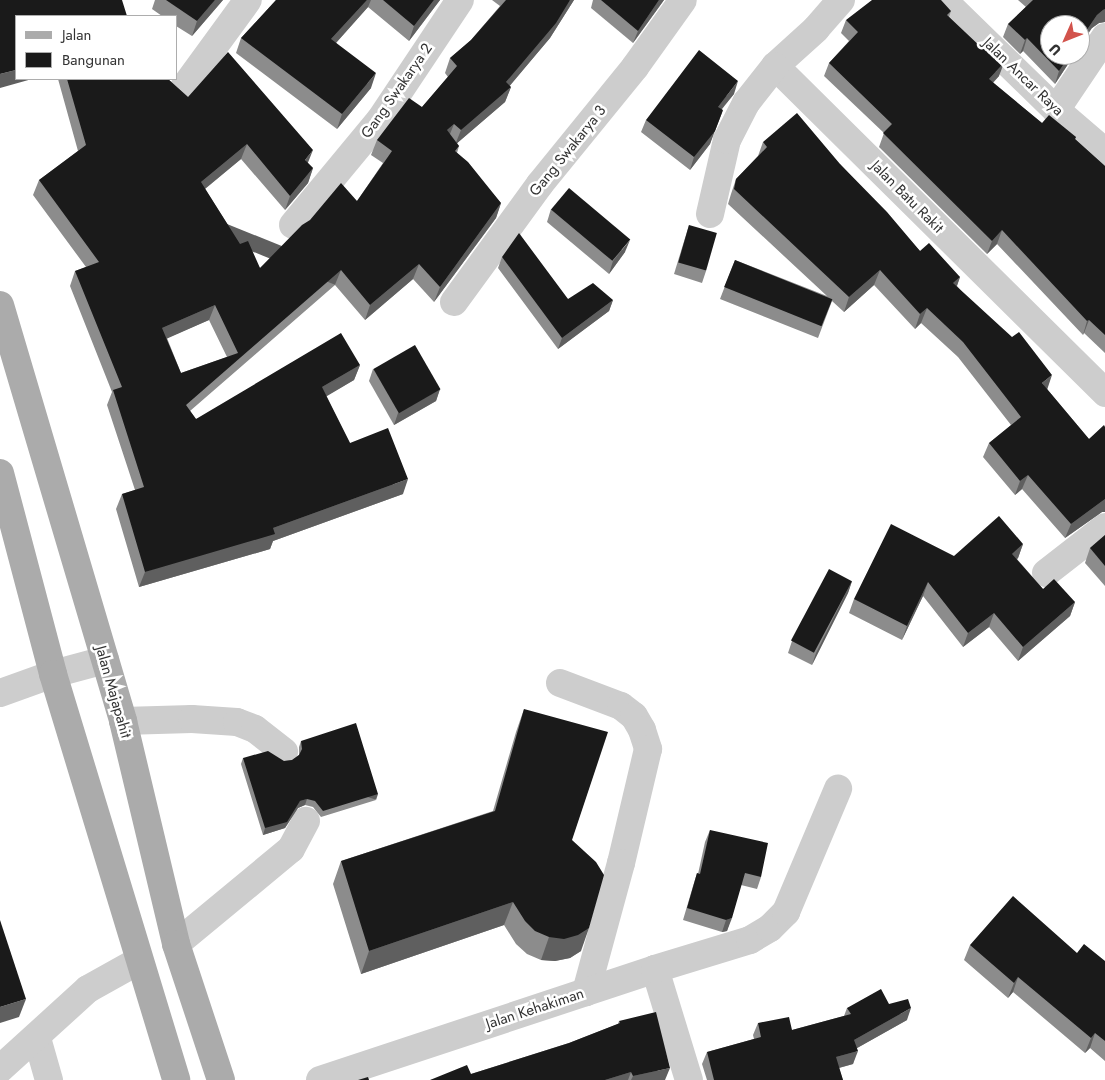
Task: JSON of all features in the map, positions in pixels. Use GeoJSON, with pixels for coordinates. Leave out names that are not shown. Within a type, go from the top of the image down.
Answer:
{"type":"FeatureCollection","features":[{"type":"Feature","properties":{"kind":"main road","name":"Jalan Majapahit"},"geometry":{"type":"LineString","coordinates":[[0,305],[123,721],[176,944],[221,1080]]}},
{"type":"Feature","properties":{"kind":"main road"},"geometry":{"type":"LineString","coordinates":[[0,473],[53,674],[138,961],[176,1080]]}},
{"type":"Feature","properties":{"kind":"street"},"geometry":{"type":"LineString","coordinates":[[184,89],[248,0]]}},
{"type":"Feature","properties":{"kind":"street","name":"Gang Swakarya 2"},"geometry":{"type":"LineString","coordinates":[[293,225],[380,120],[460,0]]}},
{"type":"Feature","properties":{"kind":"street","name":"Gang Swakarya 3"},"geometry":{"type":"LineString","coordinates":[[454,302],[540,184],[635,67],[683,0]]}},
{"type":"Feature","properties":{"kind":"street"},"geometry":{"type":"LineString","coordinates":[[710,214],[727,140],[746,103],[776,66],[816,29],[841,0]]}},
{"type":"Feature","properties":{"kind":"street","name":"Jalan Ancar Raya"},"geometry":{"type":"LineString","coordinates":[[943,0],[1056,110],[1105,152]]}},
{"type":"Feature","properties":{"kind":"street"},"geometry":{"type":"LineString","coordinates":[[1056,110],[1105,37]]}},
{"type":"Feature","properties":{"kind":"street","name":"Jalan Batu Rakit"},"geometry":{"type":"LineString","coordinates":[[776,66],[1105,393]]}},
{"type":"Feature","properties":{"kind":"street"},"geometry":{"type":"LineString","coordinates":[[1046,573],[1105,527]]}},
{"type":"Feature","properties":{"kind":"street"},"geometry":{"type":"LineString","coordinates":[[0,693],[53,674],[105,660]]}},
{"type":"Feature","properties":{"kind":"street"},"geometry":{"type":"LineString","coordinates":[[560,683],[621,706],[634,716],[642,730],[648,749],[621,863],[586,992]]}},
{"type":"Feature","properties":{"kind":"street"},"geometry":{"type":"LineString","coordinates":[[123,721],[192,719],[237,722],[255,729],[284,752]]}},
{"type":"Feature","properties":{"kind":"street","name":"Jalan Kehakiman"},"geometry":{"type":"LineString","coordinates":[[320,1080],[656,969],[750,940],[770,928],[786,912],[838,790]]}},
{"type":"Feature","properties":{"kind":"street"},"geometry":{"type":"LineString","coordinates":[[176,944],[290,849],[306,821]]}},
{"type":"Feature","properties":{"kind":"street"},"geometry":{"type":"LineString","coordinates":[[0,1069],[37,1038],[88,989],[138,961]]}},
{"type":"Feature","properties":{"kind":"street"},"geometry":{"type":"LineString","coordinates":[[656,969],[689,1080]]}},
{"type":"Feature","properties":{"kind":"street"},"geometry":{"type":"LineString","coordinates":[[37,1038],[49,1080]]}},
{"type":"Feature","properties":{"kind":"building"},"geometry":{"type":"Polygon","coordinates":[[[0,0],[122,0],[127,15],[15,15],[15,70],[0,74],[0,0]]]}},
{"type":"Feature","properties":{"kind":"building"},"geometry":{"type":"Polygon","coordinates":[[[166,0],[215,0],[197,21],[166,0]]]}},
{"type":"Feature","properties":{"kind":"building"},"geometry":{"type":"Polygon","coordinates":[[[276,0],[367,0],[331,39],[376,73],[342,114],[241,38],[276,0]]]}},
{"type":"Feature","properties":{"kind":"building"},"geometry":{"type":"Polygon","coordinates":[[[383,0],[434,0],[414,26],[383,0]]]}},
{"type":"Feature","properties":{"kind":"building"},"geometry":{"type":"Polygon","coordinates":[[[506,0],[570,0],[556,23],[506,82],[511,87],[461,130],[454,124],[447,130],[459,146],[455,151],[468,162],[501,203],[440,287],[419,264],[370,305],[341,270],[186,405],[196,419],[341,333],[360,365],[322,387],[350,443],[388,428],[408,479],[273,528],[275,534],[145,572],[122,494],[144,487],[113,390],[122,387],[75,271],[99,262],[39,180],[86,145],[67,80],[169,80],[188,97],[228,52],[313,150],[305,160],[313,168],[290,196],[247,144],[201,182],[240,244],[248,241],[260,268],[302,225],[310,220],[341,183],[357,201],[392,151],[377,140],[409,98],[422,107],[457,66],[450,58],[471,40],[506,0]],[[215,305],[162,328],[181,373],[238,353],[215,305]]]}},
{"type":"Feature","properties":{"kind":"building"},"geometry":{"type":"Polygon","coordinates":[[[601,0],[659,0],[638,31],[601,0]]]}},
{"type":"Feature","properties":{"kind":"building"},"geometry":{"type":"Polygon","coordinates":[[[872,0],[941,0],[951,11],[947,15],[983,49],[986,46],[1004,63],[989,79],[1042,123],[1049,115],[1076,137],[1075,139],[1105,166],[1105,335],[1089,320],[1087,321],[1002,230],[992,241],[883,133],[892,124],[829,63],[858,32],[846,20],[872,0]]]}},
{"type":"Feature","properties":{"kind":"building"},"geometry":{"type":"Polygon","coordinates":[[[1033,0],[1105,0],[1105,9],[1097,15],[1090,25],[1090,15],[1040,15],[1040,51],[1027,38],[1025,40],[1008,24],[1033,0]]]}},
{"type":"Feature","properties":{"kind":"building"},"geometry":{"type":"Polygon","coordinates":[[[699,50],[738,81],[718,107],[723,110],[715,131],[694,157],[646,120],[699,50]]]}},
{"type":"Feature","properties":{"kind":"building"},"geometry":{"type":"Polygon","coordinates":[[[1053,65],[1063,65],[1059,71],[1053,65]]]}},
{"type":"Feature","properties":{"kind":"building"},"geometry":{"type":"Polygon","coordinates":[[[797,113],[840,164],[887,212],[920,251],[929,243],[960,277],[953,283],[1012,337],[1019,332],[1052,375],[1042,383],[1089,439],[1104,425],[1105,499],[1071,524],[1028,475],[1020,481],[989,443],[1021,417],[963,342],[927,308],[920,314],[880,270],[849,297],[734,189],[736,179],[767,147],[763,142],[797,113]]]}},
{"type":"Feature","properties":{"kind":"building"},"geometry":{"type":"Polygon","coordinates":[[[569,188],[630,239],[612,261],[551,209],[569,188]]]}},
{"type":"Feature","properties":{"kind":"building"},"geometry":{"type":"Polygon","coordinates":[[[689,225],[717,233],[706,270],[678,262],[689,225]]]}},
{"type":"Feature","properties":{"kind":"building"},"geometry":{"type":"Polygon","coordinates":[[[519,233],[568,299],[593,283],[613,300],[562,338],[502,257],[519,233]]]}},
{"type":"Feature","properties":{"kind":"building"},"geometry":{"type":"Polygon","coordinates":[[[735,260],[832,299],[821,326],[724,287],[735,260]]]}},
{"type":"Feature","properties":{"kind":"building"},"geometry":{"type":"Polygon","coordinates":[[[415,345],[440,389],[399,413],[373,369],[415,345]]]}},
{"type":"Feature","properties":{"kind":"building"},"geometry":{"type":"Polygon","coordinates":[[[999,516],[1023,544],[1012,554],[1043,589],[1054,579],[1075,602],[1023,647],[994,613],[968,633],[928,582],[907,626],[854,599],[891,524],[954,556],[999,516]]]}},
{"type":"Feature","properties":{"kind":"building"},"geometry":{"type":"Polygon","coordinates":[[[1105,535],[1105,566],[1090,548],[1105,535]]]}},
{"type":"Feature","properties":{"kind":"building"},"geometry":{"type":"Polygon","coordinates":[[[829,569],[852,581],[814,653],[791,641],[829,569]]]}},
{"type":"Feature","properties":{"kind":"building"},"geometry":{"type":"Polygon","coordinates":[[[524,709],[608,732],[572,840],[596,862],[604,875],[589,928],[578,935],[564,939],[549,937],[535,931],[525,921],[513,902],[369,951],[341,861],[495,811],[524,709]]]}},
{"type":"Feature","properties":{"kind":"building"},"geometry":{"type":"Polygon","coordinates":[[[356,723],[378,794],[323,811],[315,801],[307,799],[300,801],[287,822],[265,828],[243,758],[268,751],[284,761],[292,760],[299,755],[302,749],[301,741],[356,723]]]}},
{"type":"Feature","properties":{"kind":"building"},"geometry":{"type":"Polygon","coordinates":[[[710,830],[768,843],[761,877],[745,873],[732,918],[726,920],[687,908],[697,873],[700,874],[710,830]]]}},
{"type":"Feature","properties":{"kind":"building"},"geometry":{"type":"Polygon","coordinates":[[[1013,896],[1077,953],[1084,944],[1105,961],[1105,1041],[1095,1033],[1091,1038],[1018,977],[1014,983],[970,945],[1013,896]]]}},
{"type":"Feature","properties":{"kind":"building"},"geometry":{"type":"Polygon","coordinates":[[[0,920],[26,999],[0,1007],[0,920]]]}},
{"type":"Feature","properties":{"kind":"building"},"geometry":{"type":"Polygon","coordinates":[[[881,989],[889,1004],[908,999],[911,1008],[854,1040],[858,1051],[836,1057],[843,1080],[714,1080],[707,1052],[761,1037],[758,1023],[789,1017],[792,1030],[851,1014],[847,1008],[881,989]]]}},
{"type":"Feature","properties":{"kind":"building"},"geometry":{"type":"Polygon","coordinates":[[[656,1012],[670,1068],[633,1076],[631,1072],[605,1080],[430,1080],[467,1065],[471,1074],[569,1043],[620,1023],[619,1021],[656,1012]]]}},
{"type":"Feature","properties":{"kind":"building"},"geometry":{"type":"Polygon","coordinates":[[[368,1077],[369,1080],[358,1080],[368,1077]]]}}]}
